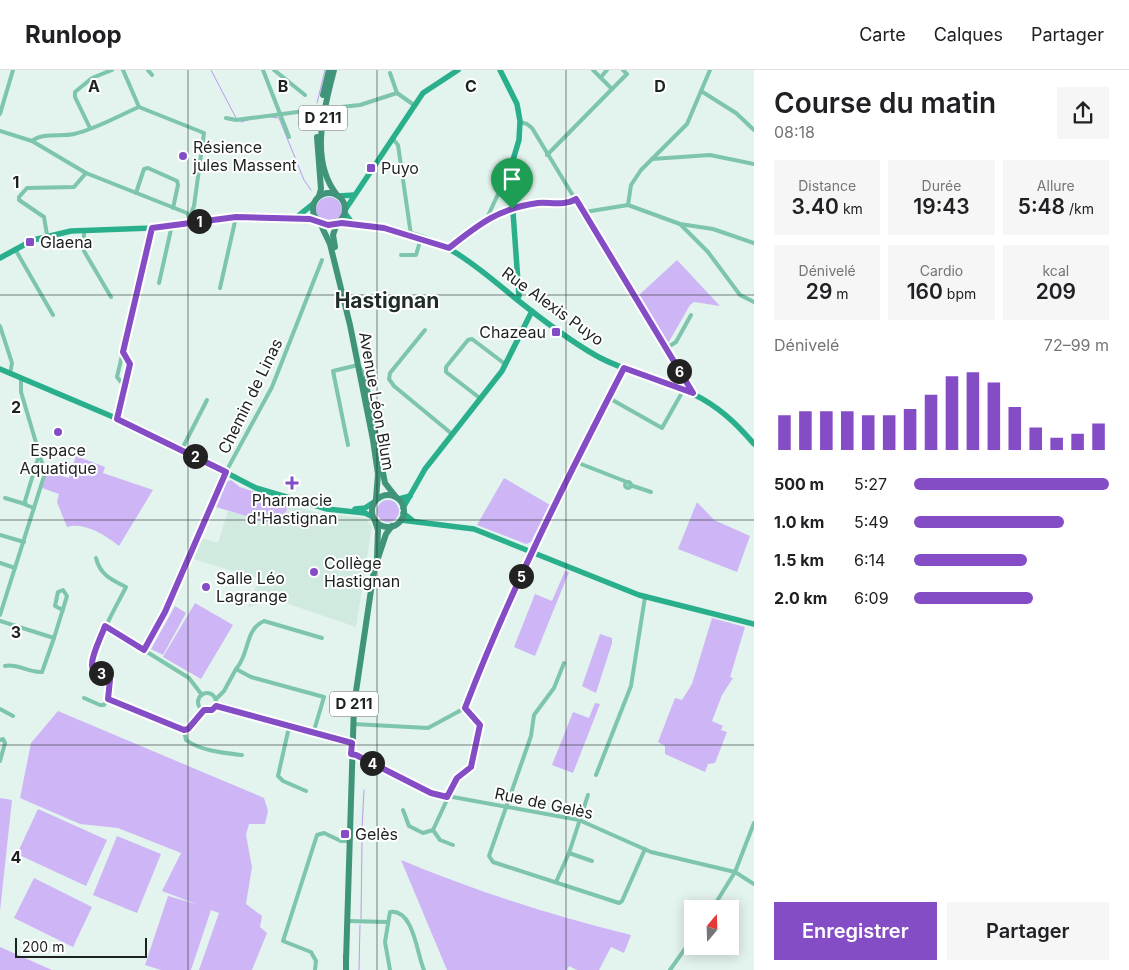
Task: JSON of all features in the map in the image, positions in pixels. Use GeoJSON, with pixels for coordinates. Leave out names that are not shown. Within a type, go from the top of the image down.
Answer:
{"type":"FeatureCollection","features":[{"type":"Feature","properties":{"kind":"main road","name":"D 211"},"geometry":{"type":"LineString","coordinates":[[319,196],[321,189],[317,146],[320,110],[330,70]]}},
{"type":"Feature","properties":{"kind":"main road","name":"D 211"},"geometry":{"type":"LineString","coordinates":[[334,70],[324,111],[322,147],[326,173],[338,196]]}},
{"type":"Feature","properties":{"kind":"main road"},"geometry":{"type":"LineString","coordinates":[[328,193],[338,196],[345,212],[337,223],[328,225],[319,222],[313,213],[313,204],[319,196],[328,193]]}},
{"type":"Feature","properties":{"kind":"main road","name":"Avenue Léon Blum"},"geometry":{"type":"LineString","coordinates":[[319,222],[330,244],[358,365],[377,461],[375,501]]}},
{"type":"Feature","properties":{"kind":"main road","name":"Avenue Léon Blum"},"geometry":{"type":"LineString","coordinates":[[337,223],[333,239],[364,374],[385,483],[397,498]]}},
{"type":"Feature","properties":{"kind":"main road"},"geometry":{"type":"LineString","coordinates":[[386,495],[397,498],[402,514],[392,526],[383,526],[374,519],[375,501],[386,495]]}},
{"type":"Feature","properties":{"kind":"main road","name":"D 211"},"geometry":{"type":"LineString","coordinates":[[346,970],[345,878],[349,841],[351,754],[359,658],[377,559],[378,530],[374,519]]}},
{"type":"Feature","properties":{"kind":"main road","name":"D 211"},"geometry":{"type":"LineString","coordinates":[[377,559],[386,534],[392,526]]}},
{"type":"Feature","properties":{"kind":"main road","name":"D 211"},"geometry":{"type":"LineString","coordinates":[[346,960],[348,850]]}},
{"type":"Feature","properties":{"kind":"street"},"geometry":{"type":"LineString","coordinates":[[0,114],[13,70]]}},
{"type":"Feature","properties":{"kind":"street"},"geometry":{"type":"LineString","coordinates":[[90,128],[75,97],[75,92],[92,78],[112,70]]}},
{"type":"Feature","properties":{"kind":"street"},"geometry":{"type":"LineString","coordinates":[[123,70],[139,107],[204,133],[194,206],[190,219]]}},
{"type":"Feature","properties":{"kind":"street"},"geometry":{"type":"LineString","coordinates":[[148,70],[152,75]]}},
{"type":"Feature","properties":{"kind":"street"},"geometry":{"type":"LineString","coordinates":[[263,70],[289,137]]}},
{"type":"Feature","properties":{"kind":"street"},"geometry":{"type":"LineString","coordinates":[[274,70],[305,94]]}},
{"type":"Feature","properties":{"kind":"street"},"geometry":{"type":"LineString","coordinates":[[353,224],[345,212],[354,195],[414,105],[423,93],[458,70]]}},
{"type":"Feature","properties":{"kind":"street"},"geometry":{"type":"LineString","coordinates":[[500,70],[517,104],[520,122],[510,178],[519,296],[517,300]]}},
{"type":"Feature","properties":{"kind":"street"},"geometry":{"type":"LineString","coordinates":[[593,70],[612,89]]}},
{"type":"Feature","properties":{"kind":"street"},"geometry":{"type":"LineString","coordinates":[[601,77],[607,70]]}},
{"type":"Feature","properties":{"kind":"street"},"geometry":{"type":"LineString","coordinates":[[547,155],[627,74],[624,70]]}},
{"type":"Feature","properties":{"kind":"street"},"geometry":{"type":"LineString","coordinates":[[628,205],[631,185],[641,170],[687,124],[710,70]]}},
{"type":"Feature","properties":{"kind":"street"},"geometry":{"type":"LineString","coordinates":[[390,73],[397,93],[414,105]]}},
{"type":"Feature","properties":{"kind":"street"},"geometry":{"type":"LineString","coordinates":[[701,92],[736,113],[754,130]]}},
{"type":"Feature","properties":{"kind":"street"},"geometry":{"type":"LineString","coordinates":[[341,107],[360,105],[397,93]]}},
{"type":"Feature","properties":{"kind":"street"},"geometry":{"type":"LineString","coordinates":[[32,141],[41,136],[65,136],[90,128],[139,107]]}},
{"type":"Feature","properties":{"kind":"street"},"geometry":{"type":"LineString","coordinates":[[226,118],[236,120],[279,113],[320,110]]}},
{"type":"Feature","properties":{"kind":"street"},"geometry":{"type":"LineString","coordinates":[[520,122],[532,128],[547,155],[585,212],[693,393]]}},
{"type":"Feature","properties":{"kind":"street"},"geometry":{"type":"LineString","coordinates":[[0,131],[32,141],[86,172],[173,208],[190,219]]}},
{"type":"Feature","properties":{"kind":"street"},"geometry":{"type":"LineString","coordinates":[[392,138],[398,145],[411,235]]}},
{"type":"Feature","properties":{"kind":"street"},"geometry":{"type":"LineString","coordinates":[[652,158],[710,155],[754,164]]}},
{"type":"Feature","properties":{"kind":"street"},"geometry":{"type":"LineString","coordinates":[[136,193],[144,169],[148,168],[177,181],[173,208]]}},
{"type":"Feature","properties":{"kind":"street"},"geometry":{"type":"LineString","coordinates":[[47,235],[44,217],[19,200],[19,197],[27,188],[74,188],[86,172]]}},
{"type":"Feature","properties":{"kind":"street"},"geometry":{"type":"LineString","coordinates":[[487,218],[505,179],[510,178]]}},
{"type":"Feature","properties":{"kind":"street"},"geometry":{"type":"LineString","coordinates":[[338,196],[354,195]]}},
{"type":"Feature","properties":{"kind":"street"},"geometry":{"type":"LineString","coordinates":[[449,248],[487,218],[512,209],[538,203],[570,203],[576,199]]}},
{"type":"Feature","properties":{"kind":"street"},"geometry":{"type":"LineString","coordinates":[[296,218],[304,214],[313,204]]}},
{"type":"Feature","properties":{"kind":"street"},"geometry":{"type":"LineString","coordinates":[[585,212],[628,205],[680,224],[713,228],[754,243]]}},
{"type":"Feature","properties":{"kind":"street"},"geometry":{"type":"LineString","coordinates":[[220,288],[236,217]]}},
{"type":"Feature","properties":{"kind":"street"},"geometry":{"type":"LineString","coordinates":[[0,258],[15,248],[47,235],[84,231],[152,228],[172,225],[190,219],[236,217],[296,218],[319,222]]}},
{"type":"Feature","properties":{"kind":"street","name":"Rue Alexis Puyo"},"geometry":{"type":"LineString","coordinates":[[337,223],[384,228],[449,248],[475,265],[517,300],[583,348],[624,368],[693,393],[724,412],[754,444]]}},
{"type":"Feature","properties":{"kind":"street"},"geometry":{"type":"LineString","coordinates":[[680,224],[708,252],[740,295],[754,302]]}},
{"type":"Feature","properties":{"kind":"street"},"geometry":{"type":"LineString","coordinates":[[159,283],[172,225]]}},
{"type":"Feature","properties":{"kind":"street"},"geometry":{"type":"LineString","coordinates":[[125,387],[117,377],[152,228]]}},
{"type":"Feature","properties":{"kind":"street"},"geometry":{"type":"LineString","coordinates":[[84,231],[84,251],[111,297]]}},
{"type":"Feature","properties":{"kind":"street"},"geometry":{"type":"LineString","coordinates":[[401,255],[416,255],[421,238]]}},
{"type":"Feature","properties":{"kind":"street"},"geometry":{"type":"LineString","coordinates":[[15,248],[53,315]]}},
{"type":"Feature","properties":{"kind":"street","name":"Chemin de Linas"},"geometry":{"type":"LineString","coordinates":[[144,650],[165,612],[226,472],[272,387],[322,260]]}},
{"type":"Feature","properties":{"kind":"street"},"geometry":{"type":"LineString","coordinates":[[532,311],[505,364],[481,399],[425,469],[402,514],[413,521],[474,529],[646,597],[754,624]]}},
{"type":"Feature","properties":{"kind":"street"},"geometry":{"type":"LineString","coordinates":[[665,349],[676,342],[691,315]]}},
{"type":"Feature","properties":{"kind":"street"},"geometry":{"type":"LineString","coordinates":[[0,326],[12,363],[10,374]]}},
{"type":"Feature","properties":{"kind":"street"},"geometry":{"type":"LineString","coordinates":[[425,330],[390,373],[389,379],[394,386],[452,434]]}},
{"type":"Feature","properties":{"kind":"street"},"geometry":{"type":"LineString","coordinates":[[481,399],[446,372],[446,367],[468,340],[472,339],[505,364]]}},
{"type":"Feature","properties":{"kind":"street"},"geometry":{"type":"LineString","coordinates":[[117,419],[130,364],[123,352]]}},
{"type":"Feature","properties":{"kind":"street"},"geometry":{"type":"LineString","coordinates":[[348,445],[333,371],[358,365],[364,374]]}},
{"type":"Feature","properties":{"kind":"street"},"geometry":{"type":"LineString","coordinates":[[353,724],[428,728],[465,708],[491,641],[532,552],[624,368]]}},
{"type":"Feature","properties":{"kind":"street"},"geometry":{"type":"LineString","coordinates":[[0,369],[182,449],[248,485],[327,509],[365,513],[374,519]]}},
{"type":"Feature","properties":{"kind":"street"},"geometry":{"type":"LineString","coordinates":[[0,615],[44,473],[21,392],[22,378]]}},
{"type":"Feature","properties":{"kind":"street"},"geometry":{"type":"LineString","coordinates":[[608,398],[662,428],[684,390]]}},
{"type":"Feature","properties":{"kind":"street"},"geometry":{"type":"LineString","coordinates":[[182,449],[207,400]]}},
{"type":"Feature","properties":{"kind":"street"},"geometry":{"type":"LineString","coordinates":[[25,504],[39,455]]}},
{"type":"Feature","properties":{"kind":"street"},"geometry":{"type":"LineString","coordinates":[[576,462],[651,492]]}},
{"type":"Feature","properties":{"kind":"street"},"geometry":{"type":"LineString","coordinates":[[226,472],[233,472],[258,485],[328,505],[357,509],[375,501]]}},
{"type":"Feature","properties":{"kind":"street"},"geometry":{"type":"LineString","coordinates":[[397,498],[410,496]]}},
{"type":"Feature","properties":{"kind":"street"},"geometry":{"type":"LineString","coordinates":[[5,498],[34,508]]}},
{"type":"Feature","properties":{"kind":"street"},"geometry":{"type":"LineString","coordinates":[[0,534],[24,542]]}},
{"type":"Feature","properties":{"kind":"street"},"geometry":{"type":"LineString","coordinates":[[84,698],[100,705],[104,704],[108,699],[110,680],[107,675],[92,668],[92,661],[105,626],[126,587],[109,579],[99,570],[96,558]]}},
{"type":"Feature","properties":{"kind":"street"},"geometry":{"type":"LineString","coordinates":[[0,563],[15,568]]}},
{"type":"Feature","properties":{"kind":"street"},"geometry":{"type":"LineString","coordinates":[[5,666],[11,664],[42,672],[54,638],[63,610],[67,596],[64,590],[58,592],[55,602],[55,606],[63,610]]}},
{"type":"Feature","properties":{"kind":"street"},"geometry":{"type":"LineString","coordinates":[[596,775],[631,686],[646,597]]}},
{"type":"Feature","properties":{"kind":"street"},"geometry":{"type":"LineString","coordinates":[[0,621],[54,638]]}},
{"type":"Feature","properties":{"kind":"street"},"geometry":{"type":"LineString","coordinates":[[216,699],[209,693],[202,695],[198,703],[204,710],[212,710],[216,706],[216,699],[224,691],[236,668],[242,662],[253,628],[264,621],[322,638]]}},
{"type":"Feature","properties":{"kind":"street"},"geometry":{"type":"LineString","coordinates":[[105,626],[189,678],[202,695]]}},
{"type":"Feature","properties":{"kind":"street"},"geometry":{"type":"LineString","coordinates":[[564,663],[554,688],[534,716],[531,736],[489,856],[493,862],[619,903],[622,901],[644,849]]}},
{"type":"Feature","properties":{"kind":"street"},"geometry":{"type":"LineString","coordinates":[[236,668],[251,678],[324,697],[313,734]]}},
{"type":"Feature","properties":{"kind":"street"},"geometry":{"type":"LineString","coordinates":[[108,699],[184,730],[188,729],[204,710]]}},
{"type":"Feature","properties":{"kind":"street"},"geometry":{"type":"LineString","coordinates":[[216,706],[313,734],[352,743]]}},
{"type":"Feature","properties":{"kind":"street"},"geometry":{"type":"LineString","coordinates":[[433,830],[457,778],[471,767],[480,725],[465,708]]}},
{"type":"Feature","properties":{"kind":"street"},"geometry":{"type":"LineString","coordinates":[[0,709],[13,716]]}},
{"type":"Feature","properties":{"kind":"street"},"geometry":{"type":"LineString","coordinates":[[289,727],[278,776],[283,781],[306,791]]}},
{"type":"Feature","properties":{"kind":"street"},"geometry":{"type":"LineString","coordinates":[[184,730],[186,740],[205,749],[213,752],[221,751],[242,755]]}},
{"type":"Feature","properties":{"kind":"street"},"geometry":{"type":"LineString","coordinates":[[0,740],[3,739],[6,743],[0,761]]}},
{"type":"Feature","properties":{"kind":"street","name":"Rue de Gelès"},"geometry":{"type":"LineString","coordinates":[[351,754],[431,793],[579,820],[644,849],[735,872],[754,884]]}},
{"type":"Feature","properties":{"kind":"street"},"geometry":{"type":"LineString","coordinates":[[556,882],[569,852],[588,795]]}},
{"type":"Feature","properties":{"kind":"street"},"geometry":{"type":"LineString","coordinates":[[404,810],[409,826],[423,833],[433,830]]}},
{"type":"Feature","properties":{"kind":"street"},"geometry":{"type":"LineString","coordinates":[[718,900],[735,872],[754,823]]}},
{"type":"Feature","properties":{"kind":"street"},"geometry":{"type":"LineString","coordinates":[[433,830],[440,840],[452,845]]}},
{"type":"Feature","properties":{"kind":"street"},"geometry":{"type":"LineString","coordinates":[[316,970],[316,961],[312,952],[283,941],[317,835],[324,833],[341,841],[349,841]]}},
{"type":"Feature","properties":{"kind":"street"},"geometry":{"type":"LineString","coordinates":[[569,852],[592,861]]}},
{"type":"Feature","properties":{"kind":"street"},"geometry":{"type":"LineString","coordinates":[[390,970],[385,942],[390,912],[400,914],[414,935],[424,970]]}},
{"type":"Feature","properties":{"kind":"street"},"geometry":{"type":"LineString","coordinates":[[348,921],[387,922]]}},
{"type":"Feature","properties":{"kind":"street"},"geometry":{"type":"LineString","coordinates":[[670,970],[684,951]]}},
{"type":"Feature","properties":{"kind":"shaded area"},"geometry":{"type":"Polygon","coordinates":[[[329,197],[338,201],[342,210],[338,219],[329,223],[320,219],[316,210],[320,201],[329,197]]]}},
{"type":"Feature","properties":{"kind":"shaded area"},"geometry":{"type":"Polygon","coordinates":[[[677,260],[720,306],[694,302],[690,305],[667,345],[637,297],[677,260]]]}},
{"type":"Feature","properties":{"kind":"shaded area"},"geometry":{"type":"Polygon","coordinates":[[[76,456],[105,467],[103,473],[153,490],[119,546],[102,534],[88,528],[81,526],[67,527],[57,502],[59,494],[42,488],[47,472],[69,478],[76,456]]]}},
{"type":"Feature","properties":{"kind":"shaded area"},"geometry":{"type":"Polygon","coordinates":[[[504,478],[550,505],[531,542],[526,544],[477,525],[504,478]]]}},
{"type":"Feature","properties":{"kind":"shaded area"},"geometry":{"type":"Polygon","coordinates":[[[231,480],[240,487],[289,504],[280,526],[216,507],[226,482],[231,480]]]}},
{"type":"Feature","properties":{"kind":"shaded area"},"geometry":{"type":"Polygon","coordinates":[[[388,500],[396,503],[399,511],[396,519],[388,522],[380,519],[377,511],[380,503],[388,500]]]}},
{"type":"Feature","properties":{"kind":"shaded area"},"geometry":{"type":"Polygon","coordinates":[[[697,502],[714,520],[750,536],[737,572],[678,549],[697,502]]]}},
{"type":"Feature","properties":{"kind":"shaded area","name":"Collège Hastignan"},"geometry":{"type":"Polygon","coordinates":[[[289,504],[319,513],[365,518],[372,526],[356,627],[274,599],[248,607],[259,579],[193,559],[202,538],[218,543],[228,511],[280,526],[289,504]]]}},
{"type":"Feature","properties":{"kind":"shaded area"},"geometry":{"type":"Polygon","coordinates":[[[565,571],[569,572],[535,656],[514,647],[535,594],[552,601],[565,571]]]}},
{"type":"Feature","properties":{"kind":"shaded area"},"geometry":{"type":"Polygon","coordinates":[[[195,603],[233,625],[201,679],[163,657],[195,603]]]}},
{"type":"Feature","properties":{"kind":"shaded area"},"geometry":{"type":"Polygon","coordinates":[[[175,606],[186,613],[163,655],[151,649],[175,606]]]}},
{"type":"Feature","properties":{"kind":"shaded area"},"geometry":{"type":"Polygon","coordinates":[[[712,618],[745,627],[730,677],[733,678],[722,695],[712,721],[723,726],[721,730],[727,732],[715,763],[708,764],[705,772],[665,754],[665,746],[658,742],[675,698],[682,700],[692,684],[712,618]]]}},
{"type":"Feature","properties":{"kind":"shaded area"},"geometry":{"type":"Polygon","coordinates":[[[600,634],[612,638],[612,643],[596,693],[582,686],[600,634]]]}},
{"type":"Feature","properties":{"kind":"shaded area"},"geometry":{"type":"Polygon","coordinates":[[[595,703],[600,704],[573,773],[552,765],[573,712],[589,718],[595,703]]]}},
{"type":"Feature","properties":{"kind":"shaded area"},"geometry":{"type":"Polygon","coordinates":[[[58,711],[264,798],[268,811],[265,824],[249,824],[246,835],[252,867],[246,904],[262,916],[260,927],[267,933],[252,970],[199,970],[219,913],[211,910],[191,970],[161,970],[145,965],[168,896],[196,904],[162,891],[181,853],[118,828],[80,824],[20,798],[31,743],[58,711]]]}},
{"type":"Feature","properties":{"kind":"shaded area"},"geometry":{"type":"Polygon","coordinates":[[[0,798],[12,800],[0,911],[0,798]]]}},
{"type":"Feature","properties":{"kind":"shaded area"},"geometry":{"type":"Polygon","coordinates":[[[38,809],[107,840],[86,886],[17,854],[38,809]]]}},
{"type":"Feature","properties":{"kind":"shaded area"},"geometry":{"type":"Polygon","coordinates":[[[117,836],[161,854],[137,913],[93,895],[117,836]]]}},
{"type":"Feature","properties":{"kind":"shaded area"},"geometry":{"type":"Polygon","coordinates":[[[401,860],[514,902],[572,920],[631,935],[624,953],[611,947],[599,970],[577,970],[569,966],[567,970],[447,970],[401,860]]]}},
{"type":"Feature","properties":{"kind":"shaded area"},"geometry":{"type":"Polygon","coordinates":[[[34,878],[92,907],[73,947],[14,918],[34,878]]]}},
{"type":"Feature","properties":{"kind":"shaded area"},"geometry":{"type":"Polygon","coordinates":[[[0,947],[52,970],[0,970],[0,947]]]}},
{"type":"Feature","properties":{"kind":"waterway"},"geometry":{"type":"LineString","coordinates":[[211,70],[236,118]]}},
{"type":"Feature","properties":{"kind":"waterway"},"geometry":{"type":"LineString","coordinates":[[317,103],[325,70]]}},
{"type":"Feature","properties":{"kind":"waterway"},"geometry":{"type":"LineString","coordinates":[[271,117],[279,118],[304,180],[311,190]]}},
{"type":"Feature","properties":{"kind":"waterway"},"geometry":{"type":"LineString","coordinates":[[241,122],[248,120]]}},
{"type":"Feature","properties":{"kind":"waterway"},"geometry":{"type":"LineString","coordinates":[[362,829],[364,790]]}},
{"type":"Feature","properties":{"kind":"waterway"},"geometry":{"type":"LineString","coordinates":[[361,919],[362,842]]}},
{"type":"Feature","properties":{"kind":"waterway"},"geometry":{"type":"LineString","coordinates":[[359,970],[360,925]]}},
{"type":"Feature","properties":{"kind":"place","name":"Résience jules Massent"},"geometry":{"type":"Point","coordinates":[183,156]}},
{"type":"Feature","properties":{"kind":"place","name":"Puyo"},"geometry":{"type":"Point","coordinates":[371,168]}},
{"type":"Feature","properties":{"kind":"place","name":"Glaena"},"geometry":{"type":"Point","coordinates":[30,242]}},
{"type":"Feature","properties":{"kind":"place","name":"Chazeau"},"geometry":{"type":"Point","coordinates":[556,332]}},
{"type":"Feature","properties":{"kind":"place","name":"Espace Aquatique"},"geometry":{"type":"Point","coordinates":[58,432]}},
{"type":"Feature","properties":{"kind":"place","name":"Pharmacie d'Hastignan"},"geometry":{"type":"Point","coordinates":[292,483]}},
{"type":"Feature","properties":{"kind":"place","name":"Collège Hastignan"},"geometry":{"type":"Point","coordinates":[314,572]}},
{"type":"Feature","properties":{"kind":"place","name":"Salle Léo Lagrange"},"geometry":{"type":"Point","coordinates":[206,587]}},
{"type":"Feature","properties":{"kind":"place","name":"Gelès"},"geometry":{"type":"Point","coordinates":[345,834]}},
{"type":"Feature","properties":{"kind":"district","name":"Hastignan"},"geometry":{"type":"Point","coordinates":[387,301]}},
{"type":"Feature","properties":{"kind":"route"},"geometry":{"type":"LineString","coordinates":[[576,199],[693,393],[624,368],[533,547],[490,643],[465,708],[480,725],[471,767],[457,778],[447,797],[431,793],[351,754],[352,743],[216,706],[209,711],[204,710],[188,729],[184,730],[108,699],[110,680],[107,675],[92,668],[92,661],[105,626],[144,650],[165,612],[226,472],[177,446],[117,419],[130,364],[123,352],[152,228],[236,217],[296,218],[310,219],[328,225],[342,223],[384,228],[449,248],[487,218],[512,209],[538,203],[570,203],[576,199]]}}]}
